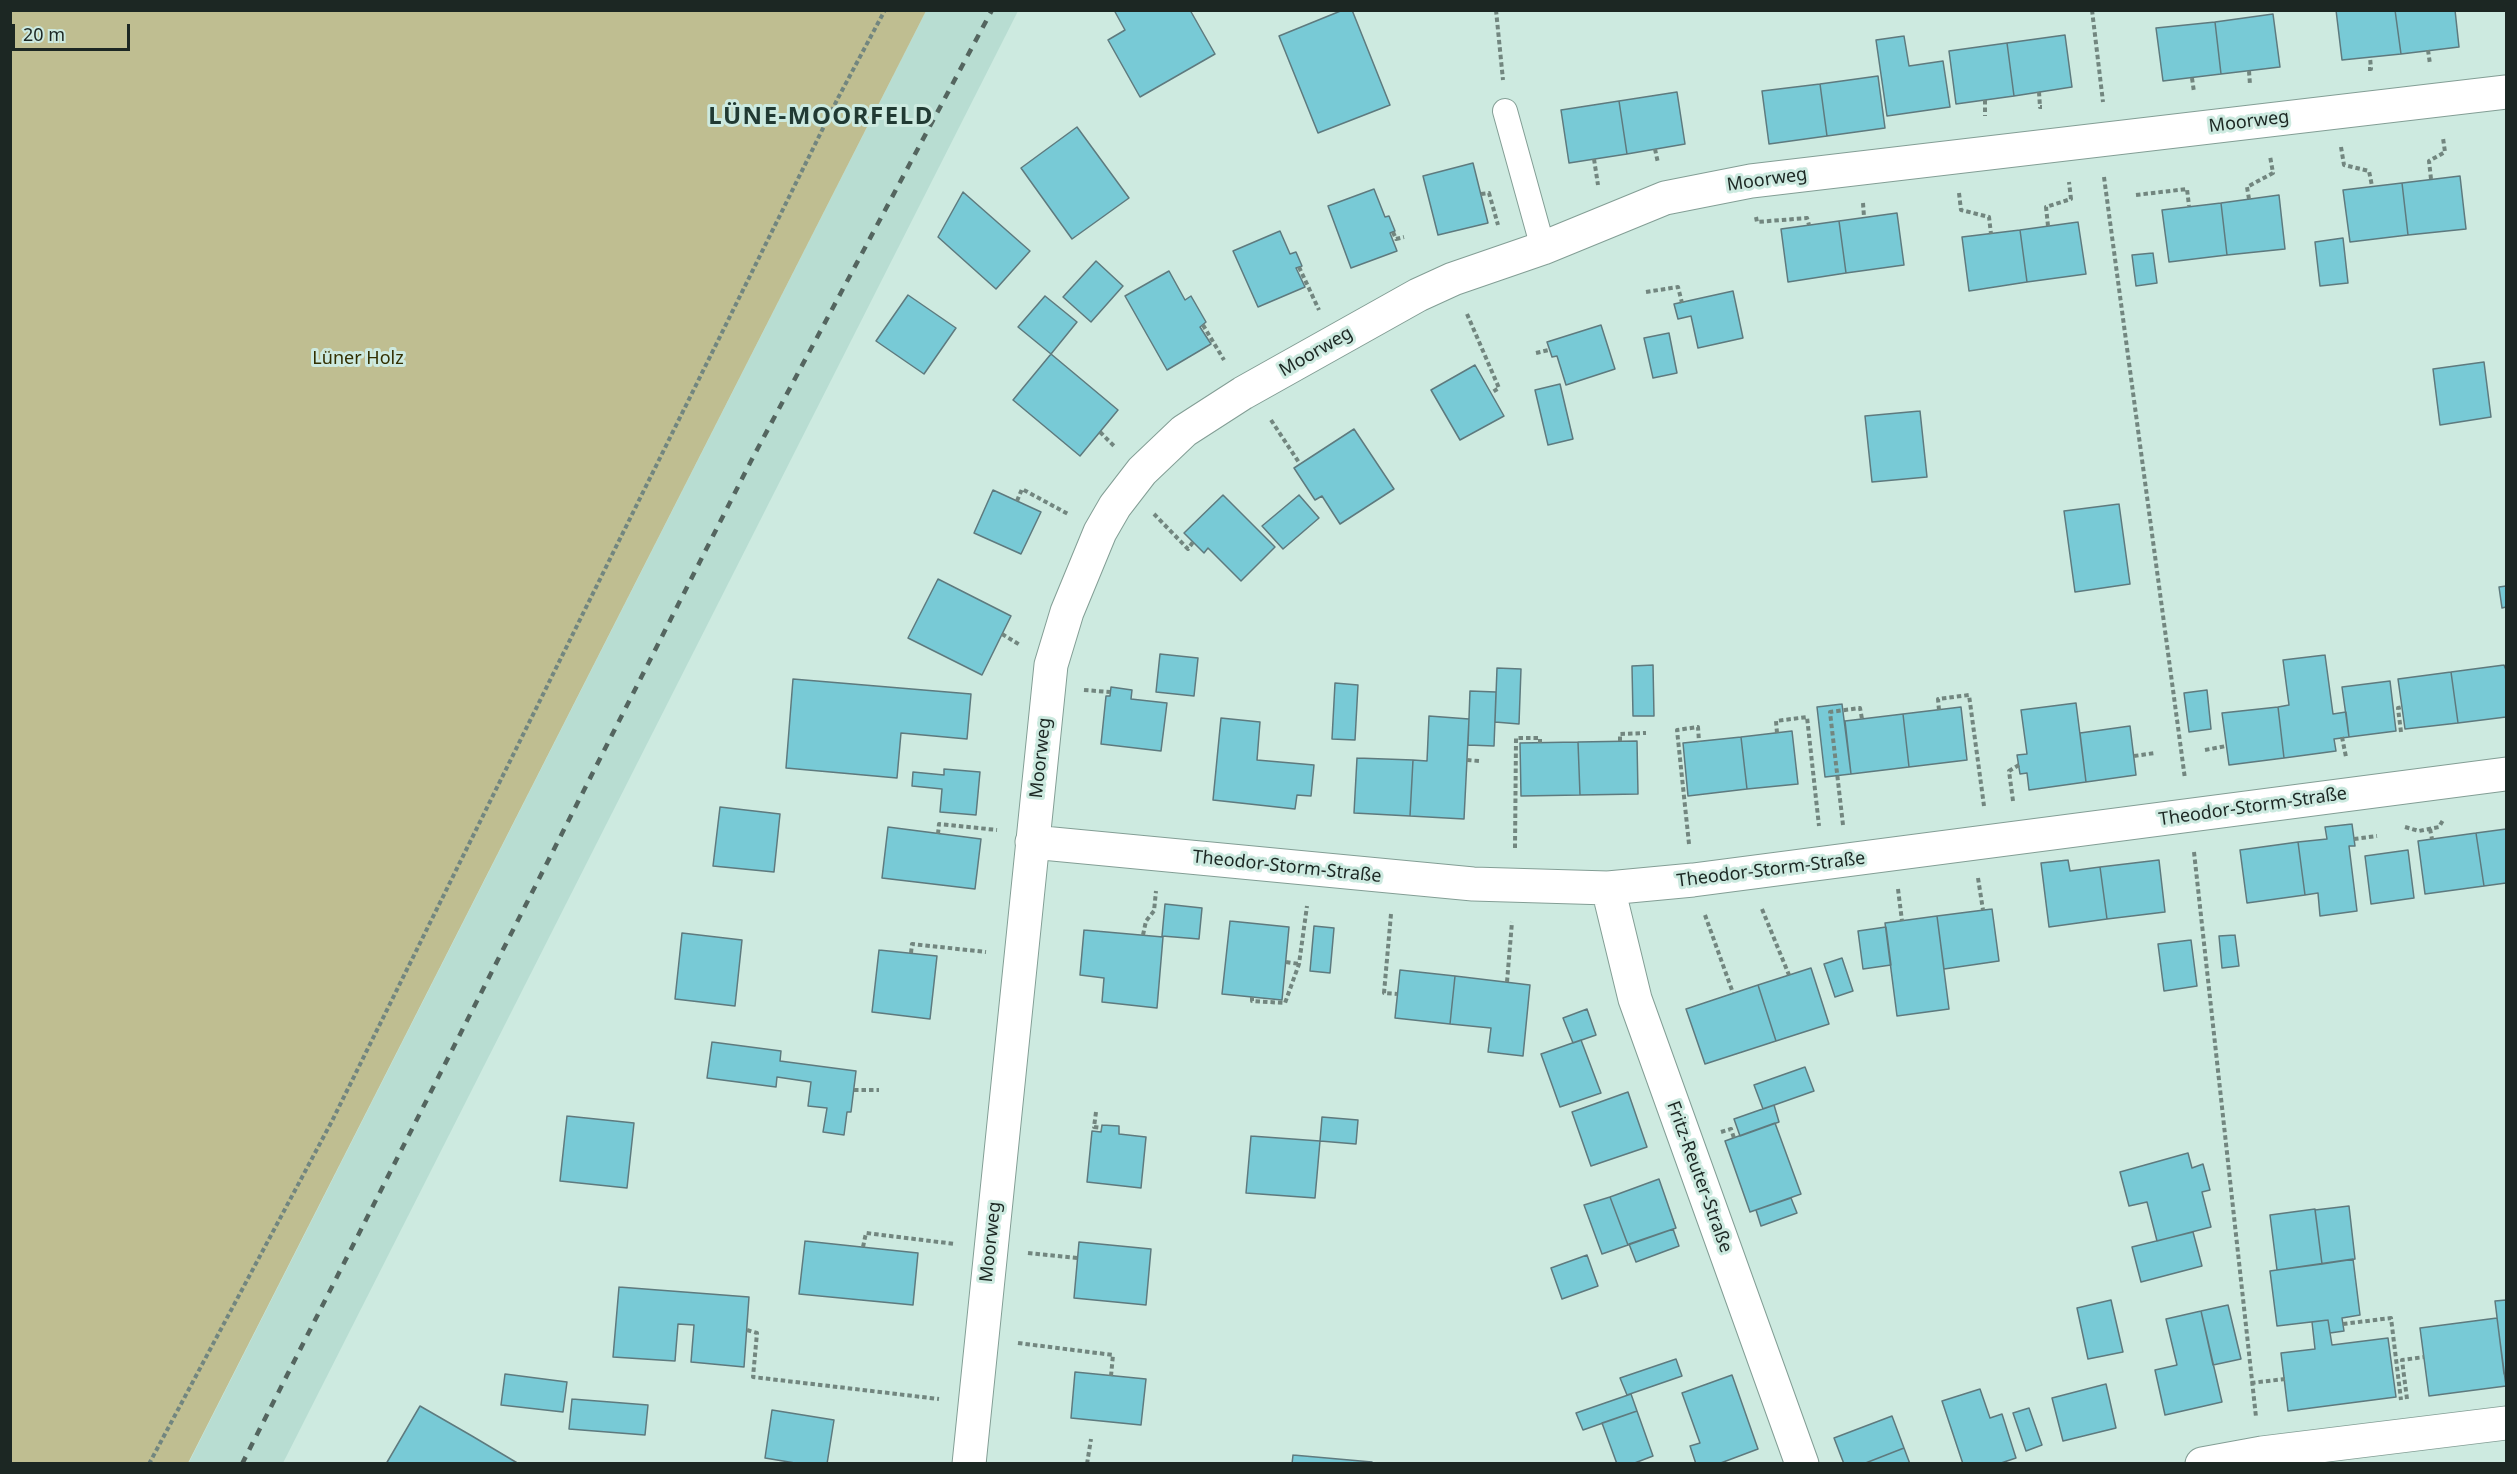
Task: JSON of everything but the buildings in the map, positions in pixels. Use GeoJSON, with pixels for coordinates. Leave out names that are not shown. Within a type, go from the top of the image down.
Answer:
{"type":"FeatureCollection","features":[{"type":"Feature","properties":{"kind":"street","name":"Moorweg"},"geometry":{"type":"LineString","coordinates":[[969,1464],[1051,665],[1066,612],[1100,532],[1142,471],[1184,431],[1333,341],[1418,295],[1453,279],[1543,248],[1665,198],[1751,181],[2506,92]]}},
{"type":"Feature","properties":{"kind":"street","name":"Theodor-Storm-Straße"},"geometry":{"type":"LineString","coordinates":[[1033,838],[1312,870],[1515,886],[1608,888],[1835,862],[2506,774]]}},
{"type":"Feature","properties":{"kind":"street","name":"Fritz-Reuter-Straße"},"geometry":{"type":"LineString","coordinates":[[1608,888],[1635,999],[1802,1464]]}},
{"type":"Feature","properties":{"kind":"street"},"geometry":{"type":"LineString","coordinates":[[2202,1464],[2262,1453],[2341,1454],[2409,1435],[2506,1423]]}},
{"type":"Feature","properties":{"kind":"lane"},"geometry":{"type":"LineString","coordinates":[[1505,111],[1543,248]]}},
{"type":"Feature","properties":{"kind":"path"},"geometry":{"type":"LineString","coordinates":[[149,1464],[332,1121],[838,98],[885,10]]}},
{"type":"Feature","properties":{"kind":"path"},"geometry":{"type":"LineString","coordinates":[[1496,10],[1505,111]]}},
{"type":"Feature","properties":{"kind":"path"},"geometry":{"type":"LineString","coordinates":[[2092,10],[2104,139],[2190,815],[2251,1383],[2262,1453]]}},
{"type":"Feature","properties":{"kind":"path"},"geometry":{"type":"LineString","coordinates":[[2431,179],[2429,161],[2445,152],[2438,100]]}},
{"type":"Feature","properties":{"kind":"path"},"geometry":{"type":"LineString","coordinates":[[2337,112],[2344,165],[2369,171],[2372,186]]}},
{"type":"Feature","properties":{"kind":"path"},"geometry":{"type":"LineString","coordinates":[[2249,199],[2247,187],[2273,174],[2265,120]]}},
{"type":"Feature","properties":{"kind":"path"},"geometry":{"type":"LineString","coordinates":[[2048,226],[2046,207],[2071,199],[2064,144]]}},
{"type":"Feature","properties":{"kind":"path"},"geometry":{"type":"LineString","coordinates":[[1954,157],[1961,210],[1989,217],[1991,234]]}},
{"type":"Feature","properties":{"kind":"path"},"geometry":{"type":"LineString","coordinates":[[2136,195],[2187,189],[2189,206]]}},
{"type":"Feature","properties":{"kind":"path"},"geometry":{"type":"LineString","coordinates":[[1393,232],[1396,239],[1404,237]]}},
{"type":"Feature","properties":{"kind":"path"},"geometry":{"type":"LineString","coordinates":[[1299,267],[1333,341]]}},
{"type":"Feature","properties":{"kind":"path"},"geometry":{"type":"LineString","coordinates":[[1453,279],[1499,388],[1491,393]]}},
{"type":"Feature","properties":{"kind":"path"},"geometry":{"type":"LineString","coordinates":[[1646,292],[1678,287],[1682,303]]}},
{"type":"Feature","properties":{"kind":"path"},"geometry":{"type":"LineString","coordinates":[[1536,353],[1549,350]]}},
{"type":"Feature","properties":{"kind":"path"},"geometry":{"type":"LineString","coordinates":[[1251,389],[1300,464]]}},
{"type":"Feature","properties":{"kind":"path"},"geometry":{"type":"LineString","coordinates":[[1129,487],[1188,549],[1193,542]]}},
{"type":"Feature","properties":{"kind":"path"},"geometry":{"type":"LineString","coordinates":[[1017,501],[1022,489],[1100,532]]}},
{"type":"Feature","properties":{"kind":"path"},"geometry":{"type":"LineString","coordinates":[[1939,710],[1938,699],[1969,695],[1988,842]]}},
{"type":"Feature","properties":{"kind":"path"},"geometry":{"type":"LineString","coordinates":[[2401,732],[2398,708],[2402,707]]}},
{"type":"Feature","properties":{"kind":"path"},"geometry":{"type":"LineString","coordinates":[[1835,862],[1830,712],[1860,708],[1862,719]]}},
{"type":"Feature","properties":{"kind":"path"},"geometry":{"type":"LineString","coordinates":[[1777,733],[1776,721],[1807,717],[1835,862]]}},
{"type":"Feature","properties":{"kind":"path"},"geometry":{"type":"LineString","coordinates":[[1699,742],[1698,727],[1677,730],[1693,880],[1733,993]]}},
{"type":"Feature","properties":{"kind":"path"},"geometry":{"type":"LineString","coordinates":[[1620,741],[1620,734],[1646,733]]}},
{"type":"Feature","properties":{"kind":"path"},"geometry":{"type":"LineString","coordinates":[[1507,982],[1515,886],[1516,738],[1540,738],[1540,743]]}},
{"type":"Feature","properties":{"kind":"path"},"geometry":{"type":"LineString","coordinates":[[2205,750],[2226,746]]}},
{"type":"Feature","properties":{"kind":"path"},"geometry":{"type":"LineString","coordinates":[[2134,756],[2155,753]]}},
{"type":"Feature","properties":{"kind":"path"},"geometry":{"type":"LineString","coordinates":[[1467,760],[1479,761]]}},
{"type":"Feature","properties":{"kind":"path"},"geometry":{"type":"LineString","coordinates":[[938,834],[939,824],[1033,838]]}},
{"type":"Feature","properties":{"kind":"path"},"geometry":{"type":"LineString","coordinates":[[2430,829],[2432,839]]}},
{"type":"Feature","properties":{"kind":"path"},"geometry":{"type":"LineString","coordinates":[[2354,839],[2377,836]]}},
{"type":"Feature","properties":{"kind":"path"},"geometry":{"type":"LineString","coordinates":[[1143,935],[1146,921],[1154,911],[1159,854]]}},
{"type":"Feature","properties":{"kind":"path"},"geometry":{"type":"LineString","coordinates":[[1252,997],[1251,1001],[1285,1003],[1299,964],[1312,870]]}},
{"type":"Feature","properties":{"kind":"path"},"geometry":{"type":"LineString","coordinates":[[1748,873],[1789,975]]}},
{"type":"Feature","properties":{"kind":"path"},"geometry":{"type":"LineString","coordinates":[[1395,877],[1384,993],[1397,994]]}},
{"type":"Feature","properties":{"kind":"path"},"geometry":{"type":"LineString","coordinates":[[910,953],[912,944],[1021,955]]}},
{"type":"Feature","properties":{"kind":"path"},"geometry":{"type":"LineString","coordinates":[[1286,962],[1299,964]]}},
{"type":"Feature","properties":{"kind":"path"},"geometry":{"type":"LineString","coordinates":[[854,1090],[879,1090]]}},
{"type":"Feature","properties":{"kind":"path"},"geometry":{"type":"LineString","coordinates":[[1096,1112],[1094,1127],[1101,1128]]}},
{"type":"Feature","properties":{"kind":"path"},"geometry":{"type":"LineString","coordinates":[[863,1247],[866,1233],[1078,1258]]}},
{"type":"Feature","properties":{"kind":"path"},"geometry":{"type":"LineString","coordinates":[[2343,1324],[2391,1318],[2409,1435]]}},
{"type":"Feature","properties":{"kind":"path"},"geometry":{"type":"LineString","coordinates":[[747,1330],[757,1332],[753,1377],[975,1403]]}},
{"type":"Feature","properties":{"kind":"path"},"geometry":{"type":"LineString","coordinates":[[982,1338],[1113,1355],[1111,1376]]}},
{"type":"Feature","properties":{"kind":"path"},"geometry":{"type":"LineString","coordinates":[[2409,1435],[2402,1360],[2424,1357]]}},
{"type":"Feature","properties":{"kind":"path"},"geometry":{"type":"LineString","coordinates":[[2251,1383],[2285,1379]]}},
{"type":"Feature","properties":{"kind":"path"},"geometry":{"type":"LineString","coordinates":[[1088,1464],[1090,1439]]}},
{"type":"Feature","properties":{"kind":"shaded area"},"geometry":{"type":"Polygon","coordinates":[[[926,11],[1018,11],[283,1463],[188,1464],[926,11]]]}},
{"type":"Feature","properties":{"kind":"green space","name":"Lüner Holz"},"geometry":{"type":"Polygon","coordinates":[[[10,11],[926,11],[188,1463],[11,1463],[10,11]]]}},
{"type":"Feature","properties":{"kind":"railway"},"geometry":{"type":"LineString","coordinates":[[242,1464],[751,461],[992,10]]}},
{"type":"Feature","properties":{"kind":"district","name":"LÜNE-MOORFELD"},"geometry":{"type":"Point","coordinates":[821,117]}}]}
